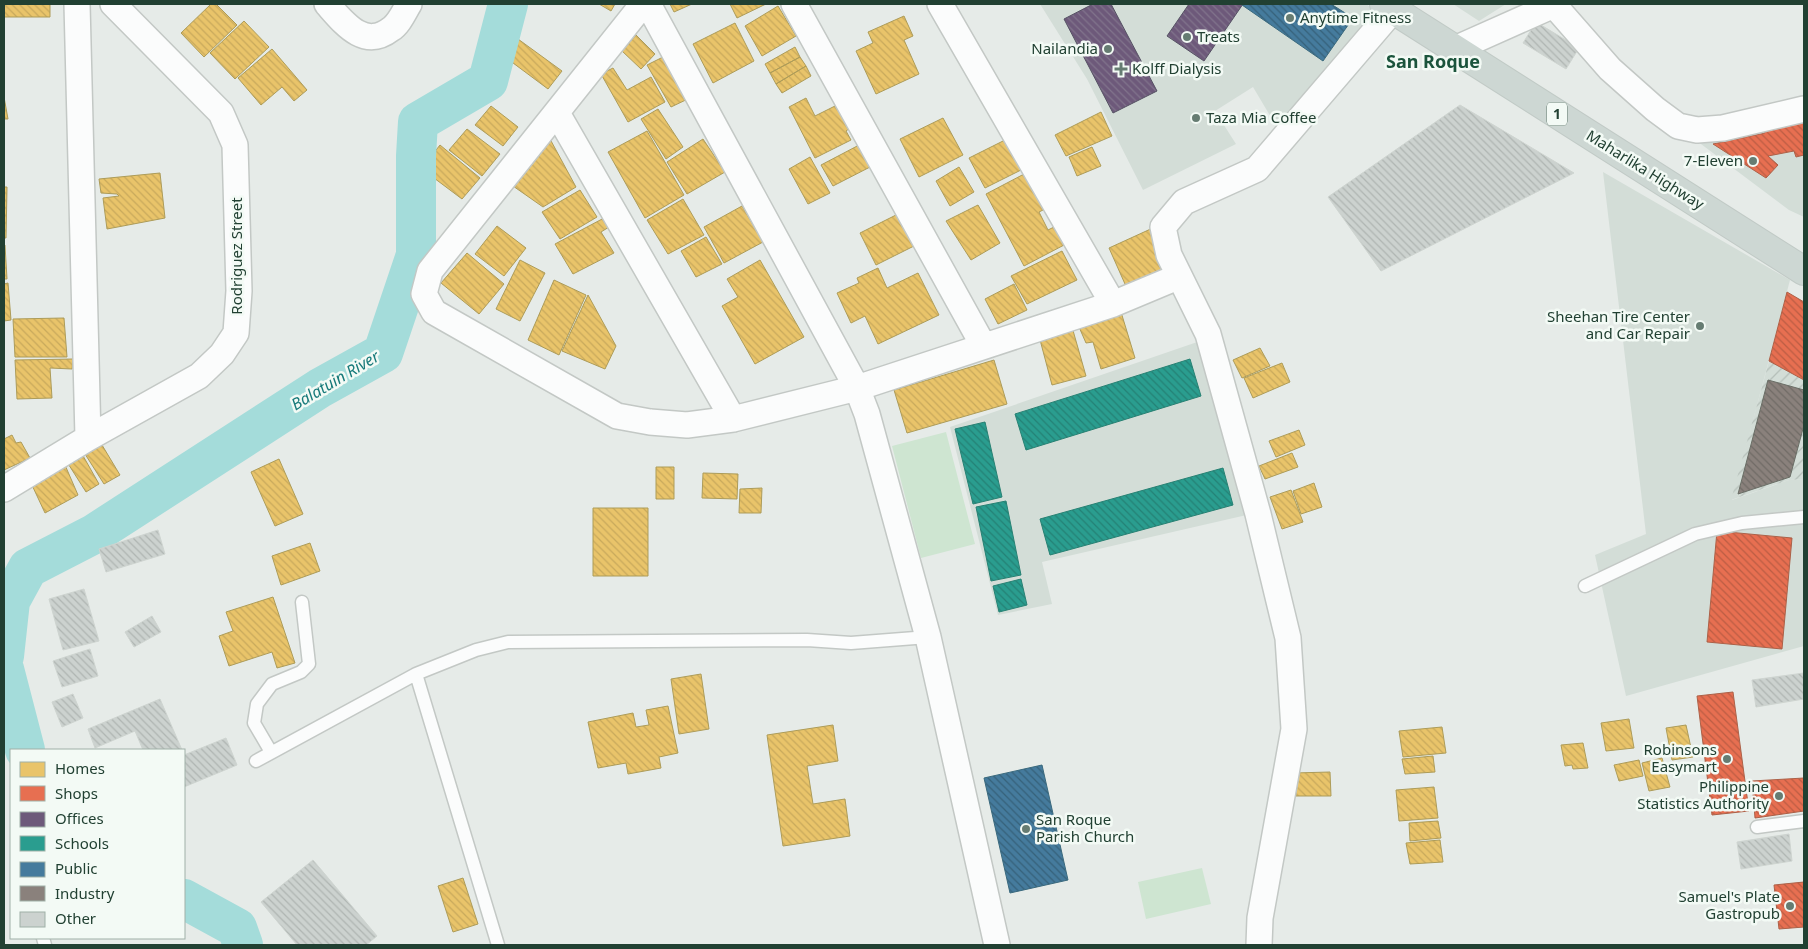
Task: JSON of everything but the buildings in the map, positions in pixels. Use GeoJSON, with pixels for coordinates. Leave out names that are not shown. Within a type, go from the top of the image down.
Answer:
{"type":"FeatureCollection","features":[{"type":"Feature","properties":{"kind":"main road","name":"Maharlika Highway"},"geometry":{"type":"LineString","coordinates":[[1389,7],[1804,271]]}},
{"type":"Feature","properties":{"kind":"street"},"geometry":{"type":"LineString","coordinates":[[77,4],[88,438]]}},
{"type":"Feature","properties":{"kind":"street","name":"Rodriguez Street"},"geometry":{"type":"LineString","coordinates":[[4,489],[88,438],[198,376],[222,354],[236,333],[239,291],[235,145],[222,113],[113,4]]}},
{"type":"Feature","properties":{"kind":"street"},"geometry":{"type":"LineString","coordinates":[[328,4],[341,20],[357,34],[378,37],[393,29],[409,4]]}},
{"type":"Feature","properties":{"kind":"street"},"geometry":{"type":"LineString","coordinates":[[643,4],[430,271],[424,294],[434,312],[617,416],[650,422],[687,425],[733,419],[857,388],[1113,304],[1168,281]]}},
{"type":"Feature","properties":{"kind":"street"},"geometry":{"type":"LineString","coordinates":[[648,4],[857,388],[867,414],[928,636],[997,945]]}},
{"type":"Feature","properties":{"kind":"street"},"geometry":{"type":"LineString","coordinates":[[794,4],[983,346]]}},
{"type":"Feature","properties":{"kind":"street"},"geometry":{"type":"LineString","coordinates":[[940,4],[1113,304]]}},
{"type":"Feature","properties":{"kind":"street"},"geometry":{"type":"LineString","coordinates":[[1455,49],[1554,4],[1610,69],[1655,109],[1678,126],[1697,130],[1722,128],[1804,109]]}},
{"type":"Feature","properties":{"kind":"street"},"geometry":{"type":"LineString","coordinates":[[1259,945],[1260,918],[1294,729],[1288,638],[1258,514],[1208,334],[1169,255],[1163,227],[1184,202],[1257,169],[1389,7]]}},
{"type":"Feature","properties":{"kind":"street"},"geometry":{"type":"LineString","coordinates":[[557,113],[733,419]]}},
{"type":"Feature","properties":{"kind":"lane"},"geometry":{"type":"LineString","coordinates":[[1586,586],[1695,534],[1742,523],[1804,517]]}},
{"type":"Feature","properties":{"kind":"lane"},"geometry":{"type":"LineString","coordinates":[[270,752],[254,723],[257,704],[272,684],[301,672],[309,664],[302,602]]}},
{"type":"Feature","properties":{"kind":"lane"},"geometry":{"type":"LineString","coordinates":[[256,761],[416,674],[476,650],[508,642],[807,640],[851,643],[928,636]]}},
{"type":"Feature","properties":{"kind":"lane"},"geometry":{"type":"LineString","coordinates":[[416,674],[498,945]]}},
{"type":"Feature","properties":{"kind":"lane"},"geometry":{"type":"LineString","coordinates":[[1757,827],[1804,821]]}},
{"type":"Feature","properties":{"kind":"shaded area"},"geometry":{"type":"Polygon","coordinates":[[[1040,4],[1366,4],[1383,15],[1297,106],[1275,124],[1253,87],[1215,111],[1236,144],[1143,190],[1087,79],[1040,4]]]}},
{"type":"Feature","properties":{"kind":"shaded area"},"geometry":{"type":"Polygon","coordinates":[[[1453,4],[1506,4],[1479,21],[1453,4]]]}},
{"type":"Feature","properties":{"kind":"shaded area"},"geometry":{"type":"Polygon","coordinates":[[[1804,117],[1804,217],[1789,210],[1697,141],[1804,117]]]}},
{"type":"Feature","properties":{"kind":"shaded area"},"geometry":{"type":"Polygon","coordinates":[[[1603,172],[1790,280],[1732,500],[1789,480],[1804,479],[1804,646],[1626,696],[1595,555],[1646,534],[1603,172]]]}},
{"type":"Feature","properties":{"kind":"shaded area"},"geometry":{"type":"Polygon","coordinates":[[[1206,339],[1251,514],[1042,562],[1052,604],[998,615],[950,427],[1206,339]]]}},
{"type":"Feature","properties":{"kind":"shaded area"},"geometry":{"type":"Polygon","coordinates":[[[1769,361],[1804,380],[1804,479],[1789,480],[1731,500],[1769,361]]]}},
{"type":"Feature","properties":{"kind":"green space"},"geometry":{"type":"Polygon","coordinates":[[[946,432],[975,544],[921,558],[892,446],[946,432]]]}},
{"type":"Feature","properties":{"kind":"green space"},"geometry":{"type":"Polygon","coordinates":[[[1202,868],[1211,904],[1146,919],[1138,882],[1202,868]]]}},
{"type":"Feature","properties":{"kind":"waterway","name":"Balatuin River"},"geometry":{"type":"LineString","coordinates":[[4,656],[10,601],[28,568],[94,534],[320,388],[383,353],[416,255],[418,122],[488,81],[508,4]]}},
{"type":"Feature","properties":{"kind":"waterway","name":"Balatuin River"},"geometry":{"type":"LineString","coordinates":[[4,669],[25,749]]}},
{"type":"Feature","properties":{"kind":"waterway","name":"Balatuin River"},"geometry":{"type":"LineString","coordinates":[[185,900],[237,928],[243,945]]}},
{"type":"Feature","properties":{"kind":"place","name":"Anytime Fitness"},"geometry":{"type":"Point","coordinates":[1290,18]}},
{"type":"Feature","properties":{"kind":"place","name":"Treats"},"geometry":{"type":"Point","coordinates":[1187,37]}},
{"type":"Feature","properties":{"kind":"place","name":"Nailandia"},"geometry":{"type":"Point","coordinates":[1108,49]}},
{"type":"Feature","properties":{"kind":"place","name":"Kolff Dialysis"},"geometry":{"type":"Point","coordinates":[1121,69]}},
{"type":"Feature","properties":{"kind":"place","name":"Taza Mia Coffee"},"geometry":{"type":"Point","coordinates":[1196,118]}},
{"type":"Feature","properties":{"kind":"place","name":"7-Eleven"},"geometry":{"type":"Point","coordinates":[1753,161]}},
{"type":"Feature","properties":{"kind":"place","name":"Sheehan Tire Center and Car Repair"},"geometry":{"type":"Point","coordinates":[1700,326]}},
{"type":"Feature","properties":{"kind":"place","name":"Robinsons Easymart"},"geometry":{"type":"Point","coordinates":[1727,759]}},
{"type":"Feature","properties":{"kind":"place","name":"Philippine Statistics Authority"},"geometry":{"type":"Point","coordinates":[1779,796]}},
{"type":"Feature","properties":{"kind":"place","name":"San Roque Parish Church"},"geometry":{"type":"Point","coordinates":[1026,829]}},
{"type":"Feature","properties":{"kind":"place","name":"Samuel's Plate Gastropub"},"geometry":{"type":"Point","coordinates":[1790,906]}},
{"type":"Feature","properties":{"kind":"district","name":"San Roque"},"geometry":{"type":"Point","coordinates":[1433,62]}}]}
